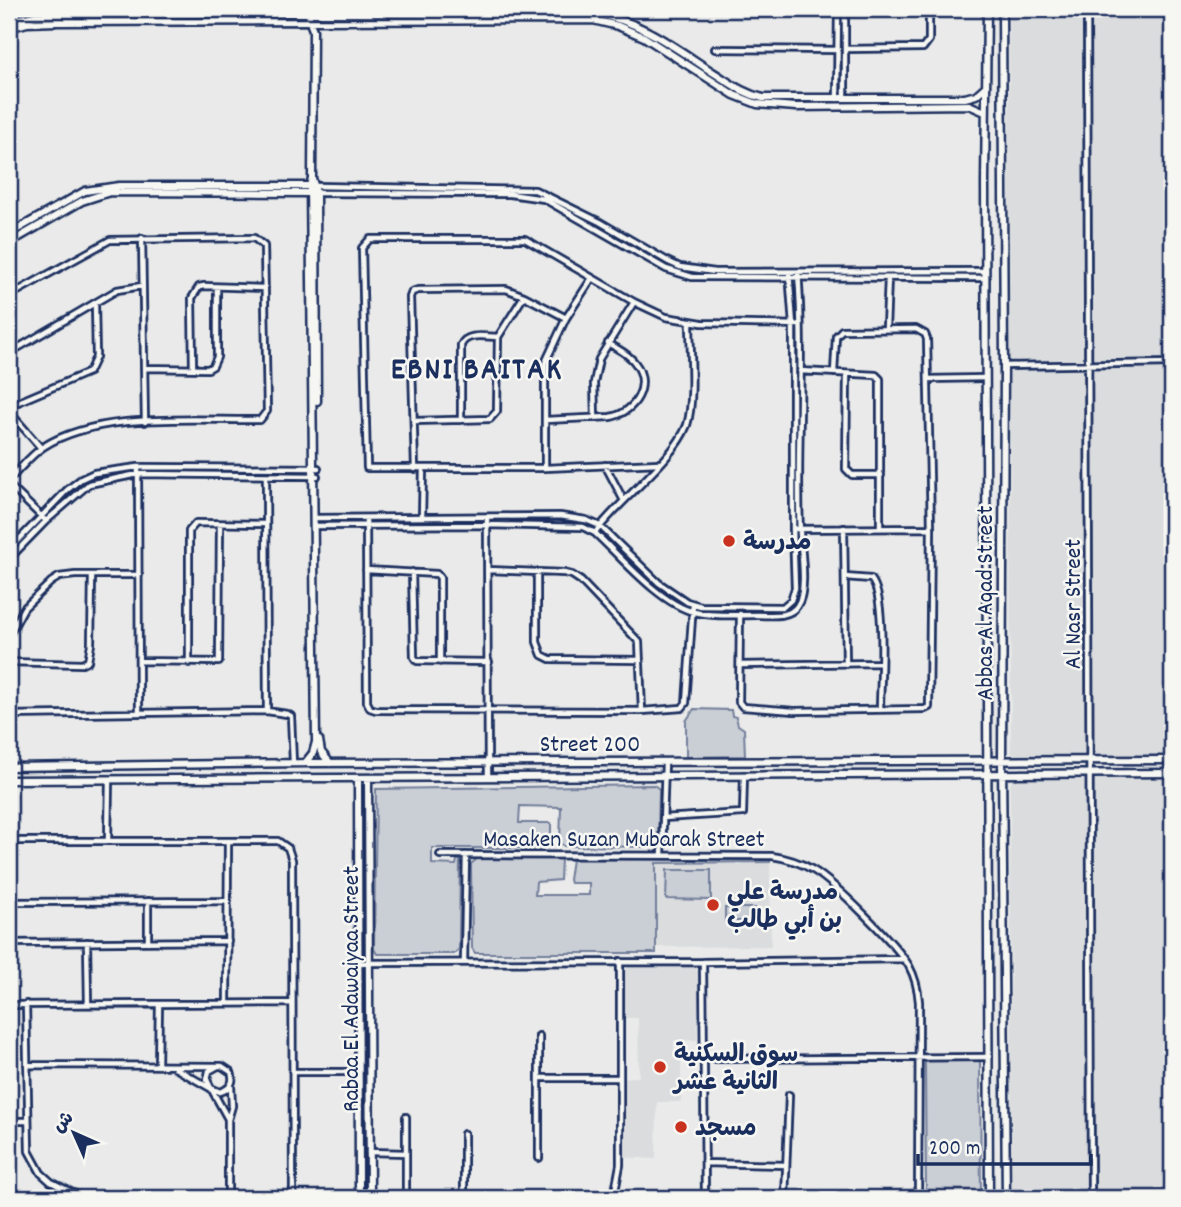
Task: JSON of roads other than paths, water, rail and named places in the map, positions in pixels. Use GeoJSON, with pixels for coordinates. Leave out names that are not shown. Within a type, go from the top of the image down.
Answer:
{"type":"FeatureCollection","features":[{"type":"Feature","properties":{"kind":"street"},"geometry":{"type":"LineString","coordinates":[[838,9],[841,99]]}},
{"type":"Feature","properties":{"kind":"street"},"geometry":{"type":"LineString","coordinates":[[841,99],[845,9]]}},
{"type":"Feature","properties":{"kind":"street"},"geometry":{"type":"LineString","coordinates":[[845,49],[923,48],[929,40],[929,9]]}},
{"type":"Feature","properties":{"kind":"street","name":"Abbas Al Aqad Street"},"geometry":{"type":"LineString","coordinates":[[987,9],[985,182],[989,1198]]}},
{"type":"Feature","properties":{"kind":"street","name":"Abbas Al Aqad Street"},"geometry":{"type":"LineString","coordinates":[[1002,9],[1002,773],[1006,1198]]}},
{"type":"Feature","properties":{"kind":"street","name":"Al Nasr Street"},"geometry":{"type":"LineString","coordinates":[[1087,9],[1091,1198]]}},
{"type":"Feature","properties":{"kind":"street"},"geometry":{"type":"LineString","coordinates":[[319,15],[505,11],[568,17]]}},
{"type":"Feature","properties":{"kind":"street"},"geometry":{"type":"LineString","coordinates":[[9,28],[27,23],[309,14]]}},
{"type":"Feature","properties":{"kind":"street"},"geometry":{"type":"LineString","coordinates":[[305,763],[313,753],[316,742],[313,30],[309,14]]}},
{"type":"Feature","properties":{"kind":"street"},"geometry":{"type":"LineString","coordinates":[[313,30],[319,15]]}},
{"type":"Feature","properties":{"kind":"street"},"geometry":{"type":"LineString","coordinates":[[9,22],[35,16],[599,15],[615,18],[653,35],[750,94],[769,99],[796,103],[969,102],[985,88]]}},
{"type":"Feature","properties":{"kind":"street"},"geometry":{"type":"LineString","coordinates":[[715,49],[838,50]]}},
{"type":"Feature","properties":{"kind":"street"},"geometry":{"type":"LineString","coordinates":[[796,103],[841,99],[969,102],[985,112]]}},
{"type":"Feature","properties":{"kind":"street"},"geometry":{"type":"LineString","coordinates":[[985,182],[1003,183]]}},
{"type":"Feature","properties":{"kind":"street"},"geometry":{"type":"LineString","coordinates":[[9,234],[86,191],[103,188],[248,184],[313,189],[526,195],[544,199],[666,269],[692,277],[798,279],[986,274]]}},
{"type":"Feature","properties":{"kind":"street"},"geometry":{"type":"LineString","coordinates":[[9,243],[82,201],[110,192],[535,190],[600,222],[680,267],[715,272],[986,274]]}},
{"type":"Feature","properties":{"kind":"street"},"geometry":{"type":"LineString","coordinates":[[31,221],[35,229]]}},
{"type":"Feature","properties":{"kind":"street"},"geometry":{"type":"LineString","coordinates":[[596,228],[600,222]]}},
{"type":"Feature","properties":{"kind":"street"},"geometry":{"type":"LineString","coordinates":[[9,296],[100,243],[110,240],[254,238],[264,246],[267,411],[264,417],[260,420],[145,422],[87,427],[73,431],[41,448],[9,483],[46,521]]}},
{"type":"Feature","properties":{"kind":"street"},"geometry":{"type":"LineString","coordinates":[[142,239],[145,422]]}},
{"type":"Feature","properties":{"kind":"street"},"geometry":{"type":"LineString","coordinates":[[659,463],[545,468],[367,468],[362,247],[370,239],[525,239],[634,302],[666,317],[690,322],[800,325]]}},
{"type":"Feature","properties":{"kind":"street"},"geometry":{"type":"LineString","coordinates":[[316,522],[422,517],[560,516],[586,520],[600,526],[659,583],[693,604],[783,607],[791,600],[795,588],[793,325],[789,272]]}},
{"type":"Feature","properties":{"kind":"street"},"geometry":{"type":"LineString","coordinates":[[316,522],[583,527],[595,533],[654,588],[692,612],[783,615],[796,608],[803,586],[797,272]]}},
{"type":"Feature","properties":{"kind":"street"},"geometry":{"type":"LineString","coordinates":[[545,468],[545,363],[566,318],[592,278]]}},
{"type":"Feature","properties":{"kind":"street"},"geometry":{"type":"LineString","coordinates":[[886,328],[888,278]]}},
{"type":"Feature","properties":{"kind":"street"},"geometry":{"type":"LineString","coordinates":[[9,357],[16,349],[117,290],[142,286]]}},
{"type":"Feature","properties":{"kind":"street"},"geometry":{"type":"LineString","coordinates":[[144,368],[208,369],[213,366],[217,357],[217,287]]}},
{"type":"Feature","properties":{"kind":"street"},"geometry":{"type":"LineString","coordinates":[[193,369],[192,298],[199,288],[265,288]]}},
{"type":"Feature","properties":{"kind":"street"},"geometry":{"type":"LineString","coordinates":[[415,469],[412,292],[497,288],[524,296],[566,318]]}},
{"type":"Feature","properties":{"kind":"street"},"geometry":{"type":"LineString","coordinates":[[414,421],[490,419],[495,415],[498,337],[524,296]]}},
{"type":"Feature","properties":{"kind":"street"},"geometry":{"type":"LineString","coordinates":[[595,418],[595,369],[634,302]]}},
{"type":"Feature","properties":{"kind":"street"},"geometry":{"type":"LineString","coordinates":[[41,448],[14,417],[9,406],[89,372],[96,357],[95,303]]}},
{"type":"Feature","properties":{"kind":"street"},"geometry":{"type":"LineString","coordinates":[[595,533],[681,437],[690,413],[690,322]]}},
{"type":"Feature","properties":{"kind":"street"},"geometry":{"type":"LineString","coordinates":[[740,607],[739,702],[746,709],[880,710],[925,709],[930,706],[931,528],[927,339],[925,334],[916,329],[839,331],[836,336],[834,373]]}},
{"type":"Feature","properties":{"kind":"street"},"geometry":{"type":"LineString","coordinates":[[461,419],[463,340],[468,337],[498,337]]}},
{"type":"Feature","properties":{"kind":"street"},"geometry":{"type":"LineString","coordinates":[[545,420],[610,417],[634,407],[640,386],[640,373],[628,355],[608,343]]}},
{"type":"Feature","properties":{"kind":"street"},"geometry":{"type":"LineString","coordinates":[[1004,366],[1172,363]]}},
{"type":"Feature","properties":{"kind":"street"},"geometry":{"type":"LineString","coordinates":[[793,372],[876,375],[880,379],[880,528]]}},
{"type":"Feature","properties":{"kind":"street"},"geometry":{"type":"LineString","coordinates":[[847,374],[846,470],[852,475],[881,475]]}},
{"type":"Feature","properties":{"kind":"street"},"geometry":{"type":"LineString","coordinates":[[928,379],[986,378]]}},
{"type":"Feature","properties":{"kind":"street"},"geometry":{"type":"LineString","coordinates":[[987,444],[1004,443]]}},
{"type":"Feature","properties":{"kind":"street"},"geometry":{"type":"LineString","coordinates":[[605,465],[624,499]]}},
{"type":"Feature","properties":{"kind":"street"},"geometry":{"type":"LineString","coordinates":[[9,550],[40,516],[81,479],[110,470],[138,467],[316,472]]}},
{"type":"Feature","properties":{"kind":"street"},"geometry":{"type":"LineString","coordinates":[[138,467],[139,712]]}},
{"type":"Feature","properties":{"kind":"street"},"geometry":{"type":"LineString","coordinates":[[422,517],[423,469]]}},
{"type":"Feature","properties":{"kind":"street"},"geometry":{"type":"LineString","coordinates":[[9,559],[46,521],[89,484],[138,474],[266,477],[316,472]]}},
{"type":"Feature","properties":{"kind":"street"},"geometry":{"type":"LineString","coordinates":[[266,477],[267,711]]}},
{"type":"Feature","properties":{"kind":"street"},"geometry":{"type":"LineString","coordinates":[[487,517],[488,778]]}},
{"type":"Feature","properties":{"kind":"street"},"geometry":{"type":"LineString","coordinates":[[366,518],[366,702],[370,708],[376,710],[642,710],[685,706],[693,604]]}},
{"type":"Feature","properties":{"kind":"street"},"geometry":{"type":"LineString","coordinates":[[316,522],[319,743],[321,752],[330,763]]}},
{"type":"Feature","properties":{"kind":"street"},"geometry":{"type":"LineString","coordinates":[[189,663],[187,536],[196,523],[266,524]]}},
{"type":"Feature","properties":{"kind":"street"},"geometry":{"type":"LineString","coordinates":[[139,661],[219,662],[220,524]]}},
{"type":"Feature","properties":{"kind":"street"},"geometry":{"type":"LineString","coordinates":[[844,528],[846,664]]}},
{"type":"Feature","properties":{"kind":"street"},"geometry":{"type":"LineString","coordinates":[[793,529],[931,528]]}},
{"type":"Feature","properties":{"kind":"street"},"geometry":{"type":"LineString","coordinates":[[366,570],[434,573],[440,578],[440,662]]}},
{"type":"Feature","properties":{"kind":"street"},"geometry":{"type":"LineString","coordinates":[[488,570],[564,573],[581,581],[638,639],[642,710]]}},
{"type":"Feature","properties":{"kind":"street"},"geometry":{"type":"LineString","coordinates":[[412,572],[414,657],[417,661],[489,662]]}},
{"type":"Feature","properties":{"kind":"street"},"geometry":{"type":"LineString","coordinates":[[537,572],[537,642],[542,655],[550,659],[640,660]]}},
{"type":"Feature","properties":{"kind":"street"},"geometry":{"type":"LineString","coordinates":[[9,635],[24,608],[59,577],[139,575]]}},
{"type":"Feature","properties":{"kind":"street"},"geometry":{"type":"LineString","coordinates":[[9,662],[82,664],[88,661],[92,644],[92,576]]}},
{"type":"Feature","properties":{"kind":"street"},"geometry":{"type":"LineString","coordinates":[[845,577],[871,579],[878,590],[880,710]]}},
{"type":"Feature","properties":{"kind":"street"},"geometry":{"type":"LineString","coordinates":[[740,664],[880,663]]}},
{"type":"Feature","properties":{"kind":"street"},"geometry":{"type":"LineString","coordinates":[[9,706],[9,715],[267,711],[287,713],[291,716],[293,763]]}},
{"type":"Feature","properties":{"kind":"street","name":"Street 200"},"geometry":{"type":"LineString","coordinates":[[9,767],[293,763],[1172,760]]}},
{"type":"Feature","properties":{"kind":"street"},"geometry":{"type":"LineString","coordinates":[[662,855],[665,762]]}},
{"type":"Feature","properties":{"kind":"street"},"geometry":{"type":"LineString","coordinates":[[234,764],[234,779]]}},
{"type":"Feature","properties":{"kind":"street"},"geometry":{"type":"LineString","coordinates":[[32,767],[32,780]]}},
{"type":"Feature","properties":{"kind":"street","name":"Street 200"},"geometry":{"type":"LineString","coordinates":[[9,780],[1172,773]]}},
{"type":"Feature","properties":{"kind":"street"},"geometry":{"type":"LineString","coordinates":[[663,818],[743,813],[744,775]]}},
{"type":"Feature","properties":{"kind":"street","name":"Rabaa El Adawaiyaa Street"},"geometry":{"type":"LineString","coordinates":[[358,779],[359,1198]]}},
{"type":"Feature","properties":{"kind":"street","name":"Rabaa El Adawaiyaa Street"},"geometry":{"type":"LineString","coordinates":[[368,779],[370,1198]]}},
{"type":"Feature","properties":{"kind":"street"},"geometry":{"type":"LineString","coordinates":[[108,780],[108,841]]}},
{"type":"Feature","properties":{"kind":"street"},"geometry":{"type":"LineString","coordinates":[[358,803],[368,802]]}},
{"type":"Feature","properties":{"kind":"street"},"geometry":{"type":"LineString","coordinates":[[988,816],[1003,815]]}},
{"type":"Feature","properties":{"kind":"street"},"geometry":{"type":"LineString","coordinates":[[9,841],[278,841],[288,848],[291,854],[293,1198]]}},
{"type":"Feature","properties":{"kind":"street"},"geometry":{"type":"LineString","coordinates":[[228,841],[228,1003]]}},
{"type":"Feature","properties":{"kind":"street","name":"Masaken Suzan Mubarak Street"},"geometry":{"type":"LineString","coordinates":[[440,855],[772,856],[799,863],[829,882],[905,959],[914,976],[919,996],[918,1198]]}},
{"type":"Feature","properties":{"kind":"street"},"geometry":{"type":"LineString","coordinates":[[464,962],[466,855]]}},
{"type":"Feature","properties":{"kind":"street"},"geometry":{"type":"LineString","coordinates":[[148,901],[148,942]]}},
{"type":"Feature","properties":{"kind":"street"},"geometry":{"type":"LineString","coordinates":[[9,902],[228,901]]}},
{"type":"Feature","properties":{"kind":"street"},"geometry":{"type":"LineString","coordinates":[[9,943],[228,941]]}},
{"type":"Feature","properties":{"kind":"street"},"geometry":{"type":"LineString","coordinates":[[87,942],[88,1004]]}},
{"type":"Feature","properties":{"kind":"street"},"geometry":{"type":"LineString","coordinates":[[358,963],[905,959]]}},
{"type":"Feature","properties":{"kind":"street"},"geometry":{"type":"LineString","coordinates":[[612,1198],[620,1166],[620,961]]}},
{"type":"Feature","properties":{"kind":"street"},"geometry":{"type":"LineString","coordinates":[[703,962],[705,1198]]}},
{"type":"Feature","properties":{"kind":"street"},"geometry":{"type":"LineString","coordinates":[[158,1066],[159,1003]]}},
{"type":"Feature","properties":{"kind":"street"},"geometry":{"type":"LineString","coordinates":[[9,1004],[292,1003]]}},
{"type":"Feature","properties":{"kind":"street"},"geometry":{"type":"LineString","coordinates":[[26,1004],[29,1151],[41,1174],[83,1198]]}},
{"type":"Feature","properties":{"kind":"street"},"geometry":{"type":"LineString","coordinates":[[539,1036],[539,1158]]}},
{"type":"Feature","properties":{"kind":"street"},"geometry":{"type":"LineString","coordinates":[[705,1059],[989,1057]]}},
{"type":"Feature","properties":{"kind":"street"},"geometry":{"type":"LineString","coordinates":[[27,1065],[225,1067],[231,1072],[232,1106],[228,1120],[228,1198]]}},
{"type":"Feature","properties":{"kind":"street"},"geometry":{"type":"LineString","coordinates":[[171,1066],[211,1089],[225,1091],[231,1085]]}},
{"type":"Feature","properties":{"kind":"street"},"geometry":{"type":"LineString","coordinates":[[218,1066],[209,1070],[207,1075],[211,1089],[228,1120]]}},
{"type":"Feature","properties":{"kind":"street"},"geometry":{"type":"LineString","coordinates":[[293,1072],[359,1072]]}},
{"type":"Feature","properties":{"kind":"street"},"geometry":{"type":"LineString","coordinates":[[539,1078],[620,1078]]}},
{"type":"Feature","properties":{"kind":"street"},"geometry":{"type":"LineString","coordinates":[[785,1198],[789,1095]]}},
{"type":"Feature","properties":{"kind":"street"},"geometry":{"type":"LineString","coordinates":[[405,1117],[406,1198]]}},
{"type":"Feature","properties":{"kind":"street"},"geometry":{"type":"LineString","coordinates":[[9,1121],[27,1121]]}},
{"type":"Feature","properties":{"kind":"street"},"geometry":{"type":"LineString","coordinates":[[464,1134],[464,1198]]}},
{"type":"Feature","properties":{"kind":"street"},"geometry":{"type":"LineString","coordinates":[[369,1152],[406,1153]]}},
{"type":"Feature","properties":{"kind":"street"},"geometry":{"type":"LineString","coordinates":[[705,1163],[786,1165]]}},
{"type":"Feature","properties":{"kind":"place","name":"مدرسة"},"geometry":{"type":"Point","coordinates":[729,541]}},
{"type":"Feature","properties":{"kind":"place","name":"مدرسة علي بن أبي طالب"},"geometry":{"type":"Point","coordinates":[713,905]}},
{"type":"Feature","properties":{"kind":"place","name":"سوق السكنية الثانية عشر"},"geometry":{"type":"Point","coordinates":[660,1067]}},
{"type":"Feature","properties":{"kind":"place","name":"مسجد"},"geometry":{"type":"Point","coordinates":[681,1127]}},
{"type":"Feature","properties":{"kind":"district","name":"EBNI BAITAK"},"geometry":{"type":"Point","coordinates":[477,367]}}]}
